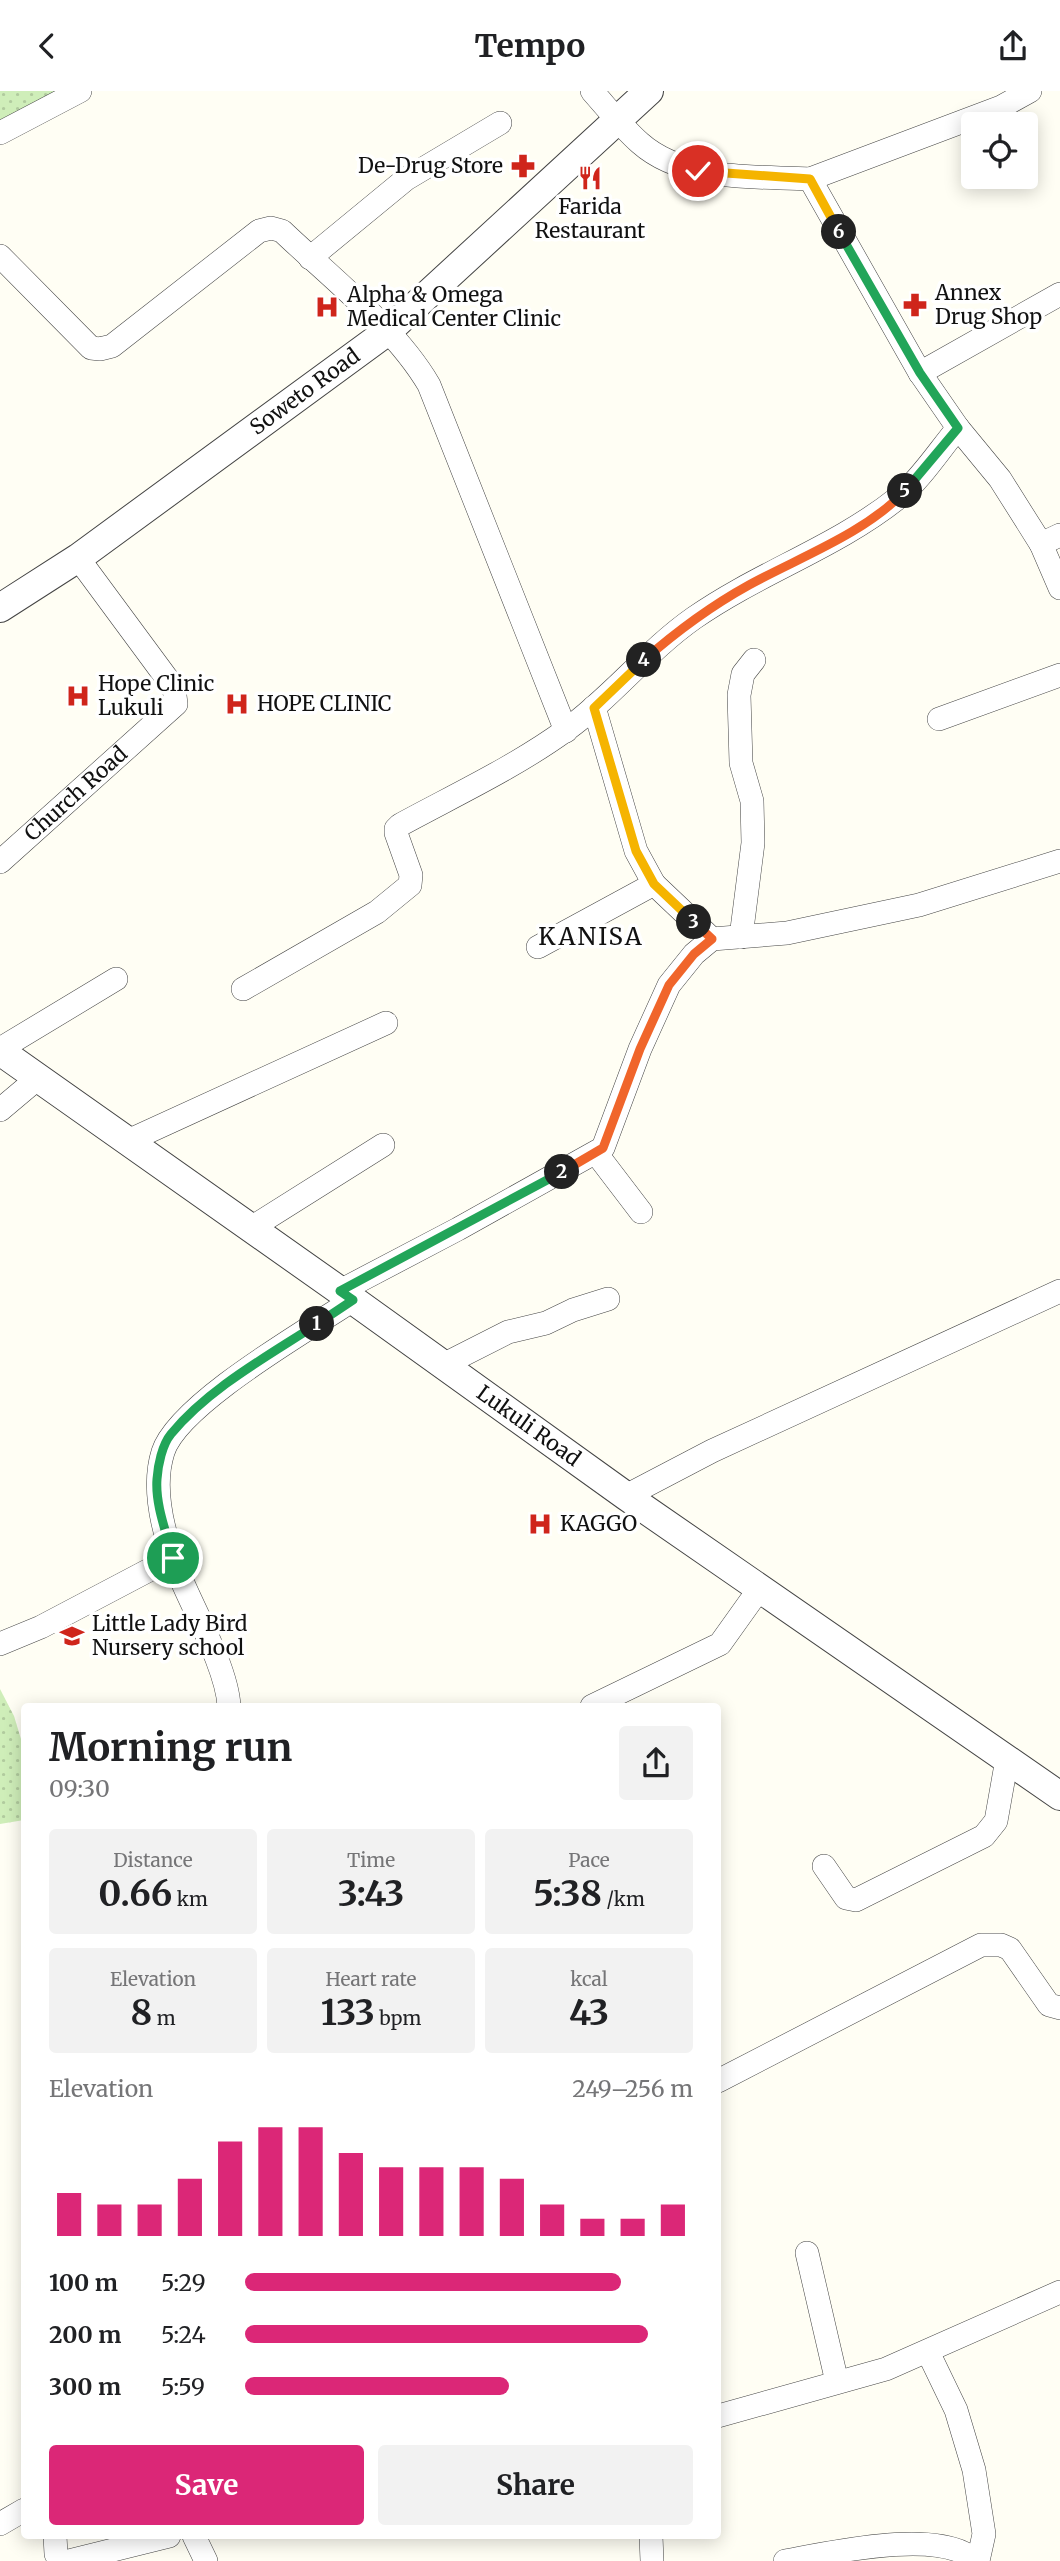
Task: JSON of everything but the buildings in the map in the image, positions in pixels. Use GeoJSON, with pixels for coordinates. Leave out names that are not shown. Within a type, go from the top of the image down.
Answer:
{"type":"FeatureCollection","features":[{"type":"Feature","properties":{"kind":"street"},"geometry":{"type":"LineString","coordinates":[[0,133],[80,91]]}},
{"type":"Feature","properties":{"kind":"street"},"geometry":{"type":"LineString","coordinates":[[593,91],[641,144],[663,158],[698,171],[810,179],[1001,107],[1030,91]]}},
{"type":"Feature","properties":{"kind":"street","name":"Soweto Road"},"geometry":{"type":"LineString","coordinates":[[0,608],[78,558],[388,331],[649,91]]}},
{"type":"Feature","properties":{"kind":"street"},"geometry":{"type":"LineString","coordinates":[[310,258],[406,179],[500,123]]}},
{"type":"Feature","properties":{"kind":"street"},"geometry":{"type":"LineString","coordinates":[[810,179],[920,373],[958,428],[1050,539],[1060,587]]}},
{"type":"Feature","properties":{"kind":"street"},"geometry":{"type":"LineString","coordinates":[[0,256],[42,296],[77,335],[91,348],[100,349],[112,346],[259,232],[271,228],[282,232],[388,331],[414,361],[429,384],[566,731]]}},
{"type":"Feature","properties":{"kind":"street"},"geometry":{"type":"LineString","coordinates":[[920,373],[1060,294]]}},
{"type":"Feature","properties":{"kind":"street"},"geometry":{"type":"LineString","coordinates":[[243,989],[377,912],[410,885],[411,875],[396,833],[400,825],[566,731],[639,664],[696,617],[749,585],[848,533],[902,494],[958,428]]}},
{"type":"Feature","properties":{"kind":"street","name":"Church Road"},"geometry":{"type":"LineString","coordinates":[[0,862],[176,704],[174,688],[78,558]]}},
{"type":"Feature","properties":{"kind":"street"},"geometry":{"type":"LineString","coordinates":[[740,937],[753,843],[752,801],[741,763],[739,695],[743,674],[754,660]]}},
{"type":"Feature","properties":{"kind":"street"},"geometry":{"type":"LineString","coordinates":[[939,719],[1060,675]]}},
{"type":"Feature","properties":{"kind":"street"},"geometry":{"type":"LineString","coordinates":[[594,708],[636,851],[654,884],[712,939]]}},
{"type":"Feature","properties":{"kind":"street"},"geometry":{"type":"LineString","coordinates":[[228,1703],[222,1674],[173,1558],[158,1497],[157,1481],[163,1450],[170,1435],[218,1389],[347,1295],[603,1148],[640,1049],[669,985],[694,954],[712,939],[787,933],[919,905],[1060,861]]}},
{"type":"Feature","properties":{"kind":"street"},"geometry":{"type":"LineString","coordinates":[[538,947],[654,884]]}},
{"type":"Feature","properties":{"kind":"street"},"geometry":{"type":"LineString","coordinates":[[0,1050],[116,979]]}},
{"type":"Feature","properties":{"kind":"street"},"geometry":{"type":"LineString","coordinates":[[128,1141],[386,1023]]}},
{"type":"Feature","properties":{"kind":"street","name":"Lukuli Road"},"geometry":{"type":"LineString","coordinates":[[0,1050],[626,1496],[1060,1796]]}},
{"type":"Feature","properties":{"kind":"street"},"geometry":{"type":"LineString","coordinates":[[0,1110],[38,1078]]}},
{"type":"Feature","properties":{"kind":"street"},"geometry":{"type":"LineString","coordinates":[[251,1228],[383,1145]]}},
{"type":"Feature","properties":{"kind":"street"},"geometry":{"type":"LineString","coordinates":[[596,1153],[640,1212]]}},
{"type":"Feature","properties":{"kind":"street"},"geometry":{"type":"LineString","coordinates":[[626,1496],[712,1451],[1060,1291]]}},
{"type":"Feature","properties":{"kind":"street"},"geometry":{"type":"LineString","coordinates":[[443,1365],[508,1332],[546,1323],[573,1310],[608,1299]]}},
{"type":"Feature","properties":{"kind":"street"},"geometry":{"type":"LineString","coordinates":[[0,1644],[41,1627],[173,1558]]}},
{"type":"Feature","properties":{"kind":"street"},"geometry":{"type":"LineString","coordinates":[[598,1703],[720,1644],[760,1588]]}},
{"type":"Feature","properties":{"kind":"street"},"geometry":{"type":"LineString","coordinates":[[824,1865],[846,1898],[856,1900],[984,1836],[996,1821],[1007,1759]]}},
{"type":"Feature","properties":{"kind":"street"},"geometry":{"type":"LineString","coordinates":[[721,2079],[981,1944],[1002,1945],[1010,1949],[1049,2005],[1060,2008]]}},
{"type":"Feature","properties":{"kind":"street"},"geometry":{"type":"LineString","coordinates":[[807,2253],[837,2382]]}},
{"type":"Feature","properties":{"kind":"street"},"geometry":{"type":"LineString","coordinates":[[721,2415],[886,2369],[1060,2292]]}},
{"type":"Feature","properties":{"kind":"street"},"geometry":{"type":"LineString","coordinates":[[785,2561],[911,2543],[953,2547],[976,2561],[984,2534],[974,2470],[956,2410],[928,2352]]}},
{"type":"Feature","properties":{"kind":"street"},"geometry":{"type":"LineString","coordinates":[[0,2524],[21,2512]]}},
{"type":"Feature","properties":{"kind":"street"},"geometry":{"type":"LineString","coordinates":[[55,2539],[55,2554],[63,2561]]}},
{"type":"Feature","properties":{"kind":"street"},"geometry":{"type":"LineString","coordinates":[[69,2561],[157,2539]]}},
{"type":"Feature","properties":{"kind":"street"},"geometry":{"type":"LineString","coordinates":[[195,2539],[206,2561]]}},
{"type":"Feature","properties":{"kind":"street"},"geometry":{"type":"LineString","coordinates":[[651,2539],[652,2561]]}},
{"type":"Feature","properties":{"kind":"green space"},"geometry":{"type":"Polygon","coordinates":[[[0,91],[69,91],[0,129],[0,91]]]}},
{"type":"Feature","properties":{"kind":"green space"},"geometry":{"type":"Polygon","coordinates":[[[0,1689],[14,1716],[21,1739],[21,1820],[0,1824],[0,1689]]]}},
{"type":"Feature","properties":{"kind":"place","name":"De-Drug Store"},"geometry":{"type":"Point","coordinates":[523,166]}},
{"type":"Feature","properties":{"kind":"place","name":"Farida Restaurant"},"geometry":{"type":"Point","coordinates":[590,178]}},
{"type":"Feature","properties":{"kind":"place","name":"Annex Drug Shop"},"geometry":{"type":"Point","coordinates":[915,305]}},
{"type":"Feature","properties":{"kind":"place","name":"Alpha & Omega Medical Center Clinic"},"geometry":{"type":"Point","coordinates":[327,307]}},
{"type":"Feature","properties":{"kind":"place","name":"Hope Clinic Lukuli"},"geometry":{"type":"Point","coordinates":[78,696]}},
{"type":"Feature","properties":{"kind":"place","name":"HOPE CLINIC"},"geometry":{"type":"Point","coordinates":[237,704]}},
{"type":"Feature","properties":{"kind":"place","name":"KAGGO"},"geometry":{"type":"Point","coordinates":[540,1524]}},
{"type":"Feature","properties":{"kind":"place","name":"Little Lady Bird Nursery school"},"geometry":{"type":"Point","coordinates":[72,1636]}},
{"type":"Feature","properties":{"kind":"district","name":"KANISA"},"geometry":{"type":"Point","coordinates":[591,937]}},
{"type":"Feature","properties":{"kind":"route"},"geometry":{"type":"LineString","coordinates":[[173,1558],[158,1497],[157,1481],[163,1450],[170,1435],[218,1389],[353,1300],[340,1291],[603,1148],[640,1049],[669,985],[694,954],[712,939],[654,884],[636,851],[594,708],[683,626],[749,585],[848,533],[902,494],[958,428],[920,373],[810,179],[698,171]]}}]}
